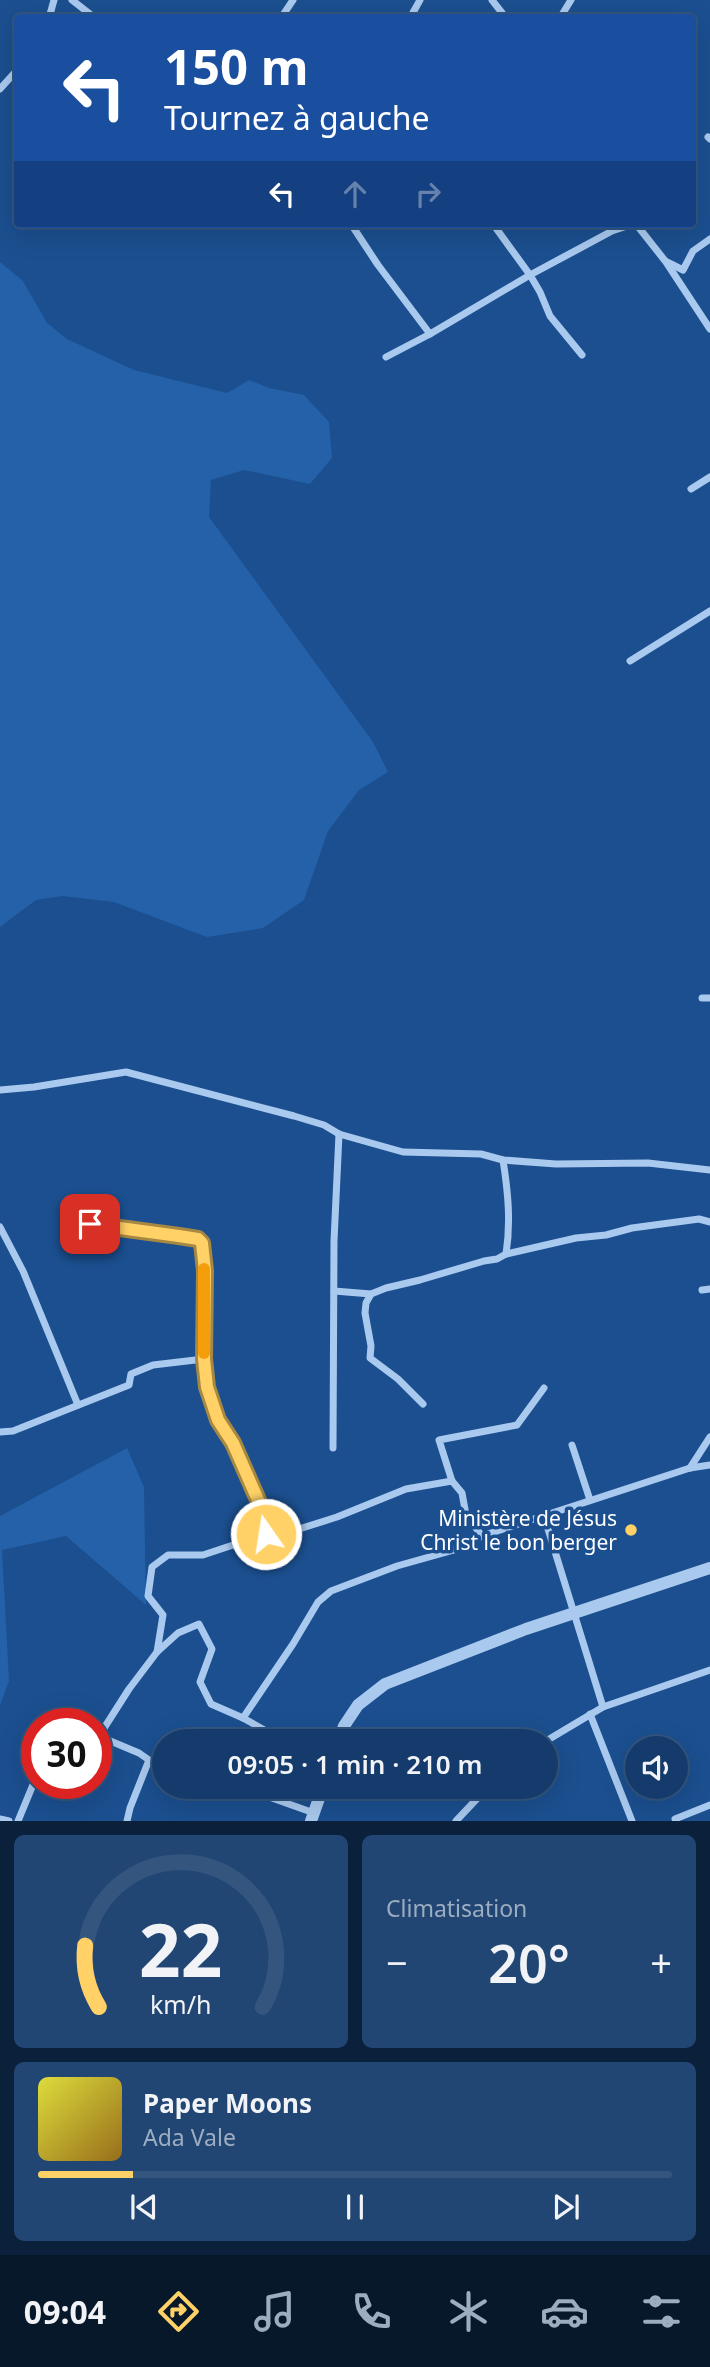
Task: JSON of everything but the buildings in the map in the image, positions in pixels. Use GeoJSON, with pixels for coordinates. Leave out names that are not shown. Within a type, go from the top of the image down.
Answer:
{"type":"FeatureCollection","features":[{"type":"Feature","properties":{"kind":"street"},"geometry":{"type":"LineString","coordinates":[[72,0],[90,14]]}},
{"type":"Feature","properties":{"kind":"street"},"geometry":{"type":"LineString","coordinates":[[492,0],[503,14]]}},
{"type":"Feature","properties":{"kind":"street"},"geometry":{"type":"LineString","coordinates":[[0,89],[14,73]]}},
{"type":"Feature","properties":{"kind":"street"},"geometry":{"type":"LineString","coordinates":[[354,228],[377,265],[430,334]]}},
{"type":"Feature","properties":{"kind":"street"},"geometry":{"type":"LineString","coordinates":[[496,228],[530,275],[550,316],[582,355]]}},
{"type":"Feature","properties":{"kind":"street"},"geometry":{"type":"LineString","coordinates":[[386,356],[430,334],[530,275],[623,228]]}},
{"type":"Feature","properties":{"kind":"street"},"geometry":{"type":"LineString","coordinates":[[637,228],[666,262],[710,329]]}},
{"type":"Feature","properties":{"kind":"street"},"geometry":{"type":"LineString","coordinates":[[666,262],[683,270],[693,251],[710,239]]}},
{"type":"Feature","properties":{"kind":"street"},"geometry":{"type":"LineString","coordinates":[[691,489],[710,477]]}},
{"type":"Feature","properties":{"kind":"street"},"geometry":{"type":"LineString","coordinates":[[630,661],[710,611]]}},
{"type":"Feature","properties":{"kind":"street"},"geometry":{"type":"LineString","coordinates":[[0,1090],[126,1072],[324,1125],[339,1134],[403,1152],[481,1154],[503,1160],[595,1165],[648,1163],[710,1170]]}},
{"type":"Feature","properties":{"kind":"street"},"geometry":{"type":"LineString","coordinates":[[333,1448],[334,1241],[339,1134]]}},
{"type":"Feature","properties":{"kind":"street"},"geometry":{"type":"LineString","coordinates":[[503,1160],[509,1199],[510,1234],[506,1254]]}},
{"type":"Feature","properties":{"kind":"street"},"geometry":{"type":"LineString","coordinates":[[334,1291],[371,1294],[497,1259],[506,1254],[576,1238],[699,1219],[710,1222]]}},
{"type":"Feature","properties":{"kind":"street"},"geometry":{"type":"LineString","coordinates":[[90,1224],[198,1239],[202,1243],[207,1387],[218,1420],[233,1443],[258,1500],[266,1534]]}},
{"type":"Feature","properties":{"kind":"street"},"geometry":{"type":"LineString","coordinates":[[0,1227],[23,1271],[78,1405]]}},
{"type":"Feature","properties":{"kind":"street"},"geometry":{"type":"LineString","coordinates":[[371,1294],[365,1313],[371,1346],[369,1358],[398,1379],[423,1404]]}},
{"type":"Feature","properties":{"kind":"street"},"geometry":{"type":"LineString","coordinates":[[0,1432],[13,1431],[129,1385],[131,1374],[153,1365],[204,1359]]}},
{"type":"Feature","properties":{"kind":"street"},"geometry":{"type":"LineString","coordinates":[[482,1536],[466,1515],[462,1493],[452,1481],[439,1440],[517,1426],[544,1388]]}},
{"type":"Feature","properties":{"kind":"street"},"geometry":{"type":"LineString","coordinates":[[690,1468],[710,1437]]}},
{"type":"Feature","properties":{"kind":"street"},"geometry":{"type":"LineString","coordinates":[[572,1445],[590,1500]]}},
{"type":"Feature","properties":{"kind":"street"},"geometry":{"type":"LineString","coordinates":[[243,1718],[318,1602],[331,1591],[590,1500],[690,1468],[710,1465]]}},
{"type":"Feature","properties":{"kind":"street"},"geometry":{"type":"LineString","coordinates":[[157,1652],[163,1615],[148,1596],[152,1567],[168,1555],[203,1555],[266,1534],[296,1530],[406,1489],[452,1481]]}},
{"type":"Feature","properties":{"kind":"street"},"geometry":{"type":"LineString","coordinates":[[544,1516],[603,1707]]}},
{"type":"Feature","properties":{"kind":"street"},"geometry":{"type":"LineString","coordinates":[[343,1729],[358,1705],[385,1684],[486,1643],[710,1568]]}},
{"type":"Feature","properties":{"kind":"street"},"geometry":{"type":"LineString","coordinates":[[112,1713],[157,1652],[178,1633],[199,1624],[212,1649],[200,1682],[211,1704],[263,1729]]}},
{"type":"Feature","properties":{"kind":"street"},"geometry":{"type":"LineString","coordinates":[[558,1734],[603,1707],[710,1670]]}},
{"type":"Feature","properties":{"kind":"street"},"geometry":{"type":"LineString","coordinates":[[590,1714],[632,1821]]}},
{"type":"Feature","properties":{"kind":"street"},"geometry":{"type":"LineString","coordinates":[[112,1741],[152,1761]]}},
{"type":"Feature","properties":{"kind":"street"},"geometry":{"type":"LineString","coordinates":[[127,1821],[149,1760]]}},
{"type":"Feature","properties":{"kind":"street"},"geometry":{"type":"LineString","coordinates":[[18,1821],[27,1799]]}},
{"type":"Feature","properties":{"kind":"street"},"geometry":{"type":"LineString","coordinates":[[270,1799],[313,1817],[319,1799]]}},
{"type":"Feature","properties":{"kind":"street"},"geometry":{"type":"LineString","coordinates":[[456,1821],[477,1799]]}},
{"type":"Feature","properties":{"kind":"street"},"geometry":{"type":"LineString","coordinates":[[675,1819],[710,1805]]}},
{"type":"Feature","properties":{"kind":"street"},"geometry":{"type":"LineString","coordinates":[[0,1819],[9,1821]]}},
{"type":"Feature","properties":{"kind":"shaded area"},"geometry":{"type":"Polygon","coordinates":[[[0,262],[23,281],[47,323],[67,339],[134,370],[227,393],[249,380],[269,388],[304,395],[329,422],[332,458],[310,484],[244,470],[211,480],[209,517],[373,742],[388,772],[359,790],[328,831],[304,900],[263,928],[207,937],[114,902],[62,896],[36,900],[0,927],[0,262]]]}},
{"type":"Feature","properties":{"kind":"shaded area"},"geometry":{"type":"Polygon","coordinates":[[[127,1448],[144,1487],[146,1605],[66,1536],[2,1550],[9,1681],[0,1705],[0,1516],[127,1448]]]}},
{"type":"Feature","properties":{"kind":"slow traffic"},"geometry":{"type":"LineString","coordinates":[[204,1269],[204,1353]]}},
{"type":"Feature","properties":{"kind":"place","name":"Ministère de Jésus Christ le bon berger"},"geometry":{"type":"Point","coordinates":[631,1530]}},
{"type":"Feature","properties":{"kind":"route"},"geometry":{"type":"LineString","coordinates":[[90,1224],[198,1239],[202,1243],[207,1387],[218,1420],[233,1443],[258,1500],[266,1534]]}}]}
